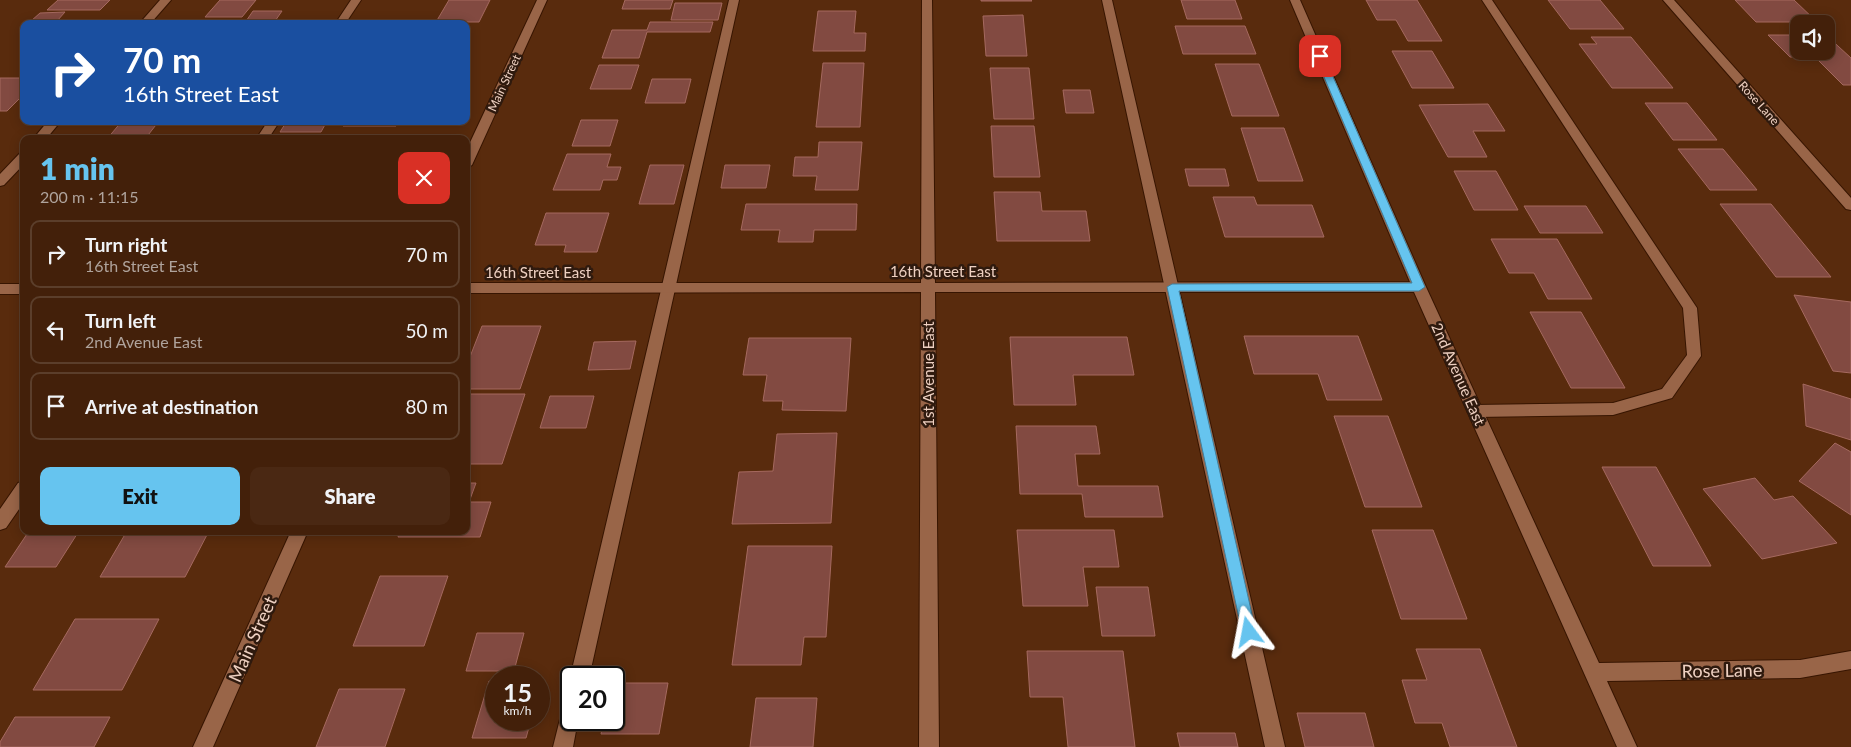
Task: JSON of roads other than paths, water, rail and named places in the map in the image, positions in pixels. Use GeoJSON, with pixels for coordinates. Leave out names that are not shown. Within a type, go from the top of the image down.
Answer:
{"type":"FeatureCollection","features":[{"type":"Feature","properties":{"kind":"street"},"geometry":{"type":"LineString","coordinates":[[148,20],[166,0]]}},
{"type":"Feature","properties":{"kind":"street"},"geometry":{"type":"LineString","coordinates":[[343,20],[356,0]]}},
{"type":"Feature","properties":{"kind":"street","name":"Main Street"},"geometry":{"type":"LineString","coordinates":[[470,156],[542,0]]}},
{"type":"Feature","properties":{"kind":"street"},"geometry":{"type":"LineString","coordinates":[[582,666],[734,0]]}},
{"type":"Feature","properties":{"kind":"street","name":"1st Avenue East"},"geometry":{"type":"LineString","coordinates":[[927,0],[929,747]]}},
{"type":"Feature","properties":{"kind":"street"},"geometry":{"type":"LineString","coordinates":[[1107,0],[1275,747]]}},
{"type":"Feature","properties":{"kind":"street","name":"2nd Avenue East"},"geometry":{"type":"LineString","coordinates":[[1295,0],[1419,287],[1627,747]]}},
{"type":"Feature","properties":{"kind":"street"},"geometry":{"type":"LineString","coordinates":[[1475,411],[1613,409],[1667,394],[1694,356],[1690,308],[1487,0]]}},
{"type":"Feature","properties":{"kind":"street","name":"Rose Lane"},"geometry":{"type":"LineString","coordinates":[[1668,0],[1851,206]]}},
{"type":"Feature","properties":{"kind":"street"},"geometry":{"type":"LineString","coordinates":[[43,135],[51,125]]}},
{"type":"Feature","properties":{"kind":"street"},"geometry":{"type":"LineString","coordinates":[[0,182],[20,160]]}},
{"type":"Feature","properties":{"kind":"street","name":"16th Street East"},"geometry":{"type":"LineString","coordinates":[[470,288],[1419,287]]}},
{"type":"Feature","properties":{"kind":"street"},"geometry":{"type":"LineString","coordinates":[[0,290],[20,289]]}},
{"type":"Feature","properties":{"kind":"street"},"geometry":{"type":"LineString","coordinates":[[0,523],[20,494]]}},
{"type":"Feature","properties":{"kind":"street","name":"Main Street"},"geometry":{"type":"LineString","coordinates":[[203,747],[298,535]]}},
{"type":"Feature","properties":{"kind":"street","name":"Rose Lane"},"geometry":{"type":"LineString","coordinates":[[1593,672],[1800,669],[1851,660]]}},
{"type":"Feature","properties":{"kind":"street"},"geometry":{"type":"LineString","coordinates":[[563,747],[566,731]]}}]}
